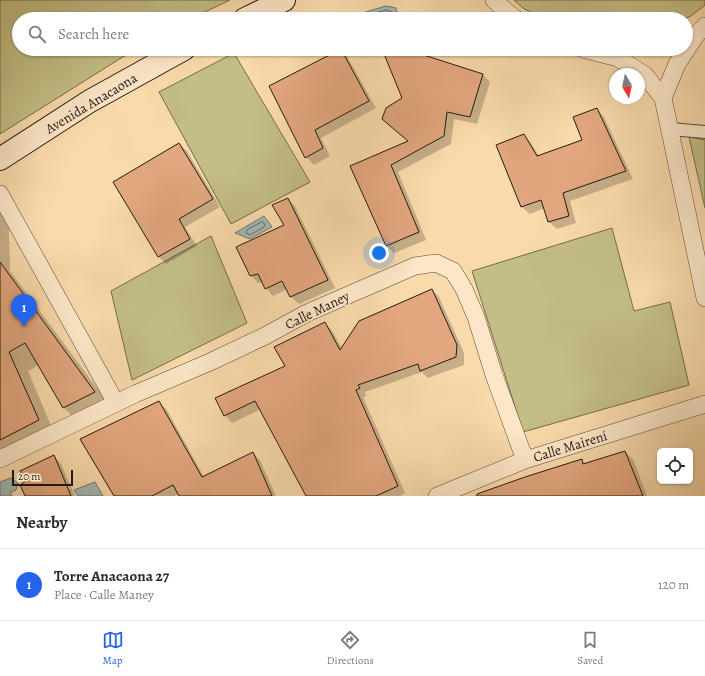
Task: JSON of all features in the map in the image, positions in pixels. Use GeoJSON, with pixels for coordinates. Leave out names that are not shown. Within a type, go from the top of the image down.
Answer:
{"type":"FeatureCollection","features":[{"type":"Feature","properties":{"kind":"main road"},"geometry":{"type":"LineString","coordinates":[[259,12],[284,0]]}},
{"type":"Feature","properties":{"kind":"main road","name":"Avenida Anacaona"},"geometry":{"type":"LineString","coordinates":[[0,159],[90,101],[171,56]]}},
{"type":"Feature","properties":{"kind":"street"},"geometry":{"type":"LineString","coordinates":[[494,0],[507,12]]}},
{"type":"Feature","properties":{"kind":"street"},"geometry":{"type":"LineString","coordinates":[[693,40],[705,26]]}},
{"type":"Feature","properties":{"kind":"street"},"geometry":{"type":"LineString","coordinates":[[610,56],[618,58],[645,75],[663,98],[705,298]]}},
{"type":"Feature","properties":{"kind":"street"},"geometry":{"type":"LineString","coordinates":[[663,98],[677,64],[682,56]]}},
{"type":"Feature","properties":{"kind":"street"},"geometry":{"type":"LineString","coordinates":[[670,129],[705,132]]}},
{"type":"Feature","properties":{"kind":"street"},"geometry":{"type":"LineString","coordinates":[[0,194],[116,403]]}},
{"type":"Feature","properties":{"kind":"street","name":"Calle Maney"},"geometry":{"type":"LineString","coordinates":[[0,459],[135,394],[210,362],[265,336],[307,313],[414,266],[436,263],[453,271],[464,289],[476,317],[494,376],[525,460]]}},
{"type":"Feature","properties":{"kind":"street","name":"Calle Mairení"},"geometry":{"type":"LineString","coordinates":[[437,496],[525,460],[705,404]]}},
{"type":"Feature","properties":{"kind":"shaded area"},"geometry":{"type":"Polygon","coordinates":[[[0,0],[230,0],[205,12],[12,12],[12,56],[125,56],[0,134],[0,0]]]}},
{"type":"Feature","properties":{"kind":"shaded area"},"geometry":{"type":"Polygon","coordinates":[[[514,0],[705,0],[705,5],[693,14],[693,12],[530,12],[514,0]]]}},
{"type":"Feature","properties":{"kind":"shaded area"},"geometry":{"type":"Polygon","coordinates":[[[228,56],[236,56],[310,182],[231,224],[159,92],[228,56]]]}},
{"type":"Feature","properties":{"kind":"shaded area"},"geometry":{"type":"Polygon","coordinates":[[[689,137],[705,140],[705,208],[689,137]]]}},
{"type":"Feature","properties":{"kind":"shaded area"},"geometry":{"type":"Polygon","coordinates":[[[612,228],[634,311],[670,302],[689,385],[523,432],[472,271],[612,228]]]}},
{"type":"Feature","properties":{"kind":"shaded area"},"geometry":{"type":"Polygon","coordinates":[[[211,236],[247,323],[132,380],[111,291],[211,236]]]}},
{"type":"Feature","properties":{"kind":"water"},"geometry":{"type":"Polygon","coordinates":[[[386,6],[396,8],[397,12],[366,12],[386,6]]]}},
{"type":"Feature","properties":{"kind":"water"},"geometry":{"type":"Polygon","coordinates":[[[264,216],[272,227],[250,239],[235,233],[264,216]]]}},
{"type":"Feature","properties":{"kind":"water"},"geometry":{"type":"Polygon","coordinates":[[[11,478],[18,483],[16,490],[10,493],[12,496],[0,496],[0,482],[11,478]]]}},
{"type":"Feature","properties":{"kind":"water"},"geometry":{"type":"Polygon","coordinates":[[[95,482],[103,496],[78,496],[74,490],[95,482]]]}},
{"type":"Feature","properties":{"kind":"building"},"geometry":{"type":"Polygon","coordinates":[[[327,56],[345,56],[369,101],[315,130],[323,148],[305,158],[269,86],[327,56]]]}},
{"type":"Feature","properties":{"kind":"building"},"geometry":{"type":"Polygon","coordinates":[[[385,56],[427,56],[483,74],[470,117],[447,112],[444,136],[391,165],[419,232],[386,246],[350,166],[408,141],[382,119],[386,108],[402,98],[385,56]]]}},
{"type":"Feature","properties":{"kind":"building"},"geometry":{"type":"Polygon","coordinates":[[[597,108],[626,171],[563,193],[569,216],[548,222],[541,200],[521,207],[496,145],[524,134],[537,156],[582,140],[573,117],[597,108]]]}},
{"type":"Feature","properties":{"kind":"building"},"geometry":{"type":"Polygon","coordinates":[[[179,143],[213,199],[179,219],[190,239],[158,257],[113,182],[179,143]]]}},
{"type":"Feature","properties":{"kind":"building"},"geometry":{"type":"Polygon","coordinates":[[[288,198],[328,280],[290,297],[282,281],[265,289],[258,274],[250,276],[236,247],[284,225],[272,205],[288,198]]]}},
{"type":"Feature","properties":{"kind":"building"},"geometry":{"type":"Polygon","coordinates":[[[0,262],[95,392],[63,408],[25,343],[9,352],[39,420],[0,440],[0,262]]]}},
{"type":"Feature","properties":{"kind":"building"},"geometry":{"type":"Polygon","coordinates":[[[432,289],[457,345],[456,357],[420,371],[418,364],[358,385],[360,388],[356,390],[398,486],[376,496],[306,496],[255,401],[224,416],[215,398],[285,366],[274,347],[325,322],[340,350],[359,321],[432,289]]]}},
{"type":"Feature","properties":{"kind":"building"},"geometry":{"type":"Polygon","coordinates":[[[159,401],[202,477],[253,452],[272,496],[179,496],[173,485],[152,496],[114,496],[80,439],[159,401]]]}},
{"type":"Feature","properties":{"kind":"building"},"geometry":{"type":"Polygon","coordinates":[[[625,451],[643,496],[477,496],[477,494],[525,477],[582,459],[583,464],[625,451]]]}},
{"type":"Feature","properties":{"kind":"building"},"geometry":{"type":"Polygon","coordinates":[[[54,455],[71,496],[25,496],[20,485],[26,481],[20,471],[54,455]]]}},
{"type":"Feature","properties":{"kind":"place","name":"Torre Anacaona 27"},"geometry":{"type":"Point","coordinates":[24,327]}}]}
